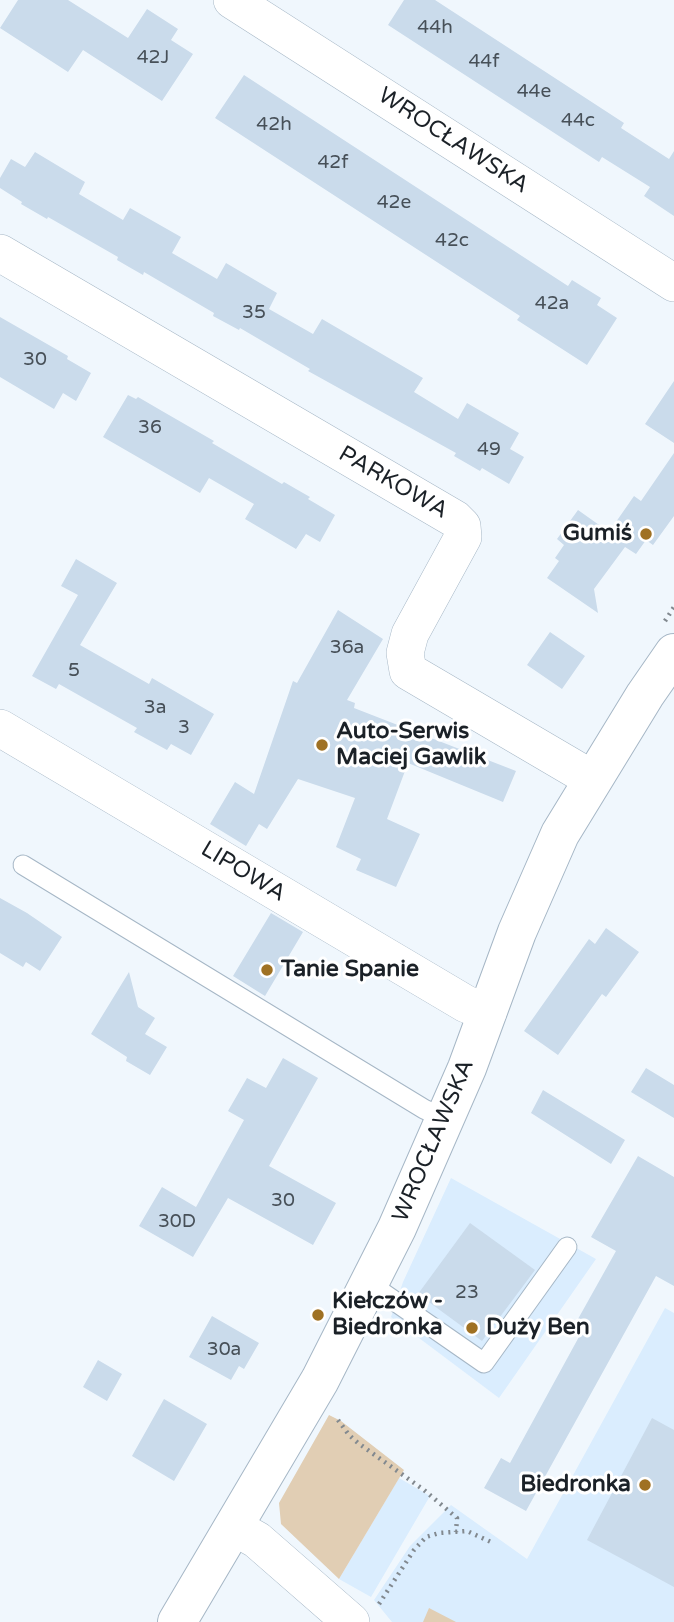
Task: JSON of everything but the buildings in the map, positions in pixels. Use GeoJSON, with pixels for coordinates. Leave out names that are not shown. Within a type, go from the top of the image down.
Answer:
{"type":"FeatureCollection","features":[{"type":"Feature","properties":{"kind":"street","name":"WROCŁAWSKA"},"geometry":{"type":"LineString","coordinates":[[232,0],[674,283]]}},
{"type":"Feature","properties":{"kind":"street","name":"PARKOWA"},"geometry":{"type":"LineString","coordinates":[[0,253],[455,519],[462,526],[463,537],[410,634],[405,653],[408,671],[592,779]]}},
{"type":"Feature","properties":{"kind":"street","name":"WROCŁAWSKA"},"geometry":{"type":"LineString","coordinates":[[177,1622],[314,1390],[370,1284],[445,1119],[536,885],[560,834],[592,779],[674,653]]}},
{"type":"Feature","properties":{"kind":"street","name":"LIPOWA"},"geometry":{"type":"LineString","coordinates":[[0,728],[466,1004],[488,1012]]}},
{"type":"Feature","properties":{"kind":"street"},"geometry":{"type":"LineString","coordinates":[[233,1527],[257,1540],[362,1616]]}},
{"type":"Feature","properties":{"kind":"lane"},"geometry":{"type":"LineString","coordinates":[[23,864],[424,1110],[445,1119]]}},
{"type":"Feature","properties":{"kind":"lane"},"geometry":{"type":"LineString","coordinates":[[370,1284],[484,1363],[568,1247]]}},
{"type":"Feature","properties":{"kind":"path"},"geometry":{"type":"LineString","coordinates":[[339,1412],[338,1422],[349,1435],[457,1518],[456,1532]]}},
{"type":"Feature","properties":{"kind":"path"},"geometry":{"type":"LineString","coordinates":[[362,1616],[382,1602],[414,1550],[426,1537],[467,1531],[491,1542]]}},
{"type":"Feature","properties":{"kind":"shaded area"},"geometry":{"type":"Polygon","coordinates":[[[451,1178],[596,1259],[499,1398],[391,1317],[403,1282],[451,1178]]]}},
{"type":"Feature","properties":{"kind":"shaded area"},"geometry":{"type":"Polygon","coordinates":[[[665,1308],[674,1313],[674,1622],[392,1622],[374,1600],[410,1546],[451,1505],[527,1559],[665,1308]]]}},
{"type":"Feature","properties":{"kind":"shaded area"},"geometry":{"type":"Polygon","coordinates":[[[329,1415],[341,1421],[404,1470],[339,1579],[281,1524],[279,1503],[329,1415]]]}},
{"type":"Feature","properties":{"kind":"shaded area"},"geometry":{"type":"Polygon","coordinates":[[[399,1478],[430,1496],[371,1597],[339,1579],[399,1478]]]}},
{"type":"Feature","properties":{"kind":"shaded area"},"geometry":{"type":"Polygon","coordinates":[[[429,1608],[456,1622],[423,1622],[429,1608]]]}},
{"type":"Feature","properties":{"kind":"place","name":"Gumiś"},"geometry":{"type":"Point","coordinates":[646,534]}},
{"type":"Feature","properties":{"kind":"place","name":"Auto-Serwis Maciej Gawlik"},"geometry":{"type":"Point","coordinates":[322,745]}},
{"type":"Feature","properties":{"kind":"place","name":"Tanie Spanie"},"geometry":{"type":"Point","coordinates":[267,970]}},
{"type":"Feature","properties":{"kind":"place","name":"Kiełczów - Biedronka"},"geometry":{"type":"Point","coordinates":[318,1315]}},
{"type":"Feature","properties":{"kind":"place","name":"Duży Ben"},"geometry":{"type":"Point","coordinates":[472,1328]}},
{"type":"Feature","properties":{"kind":"place","name":"Biedronka"},"geometry":{"type":"Point","coordinates":[645,1485]}}]}
